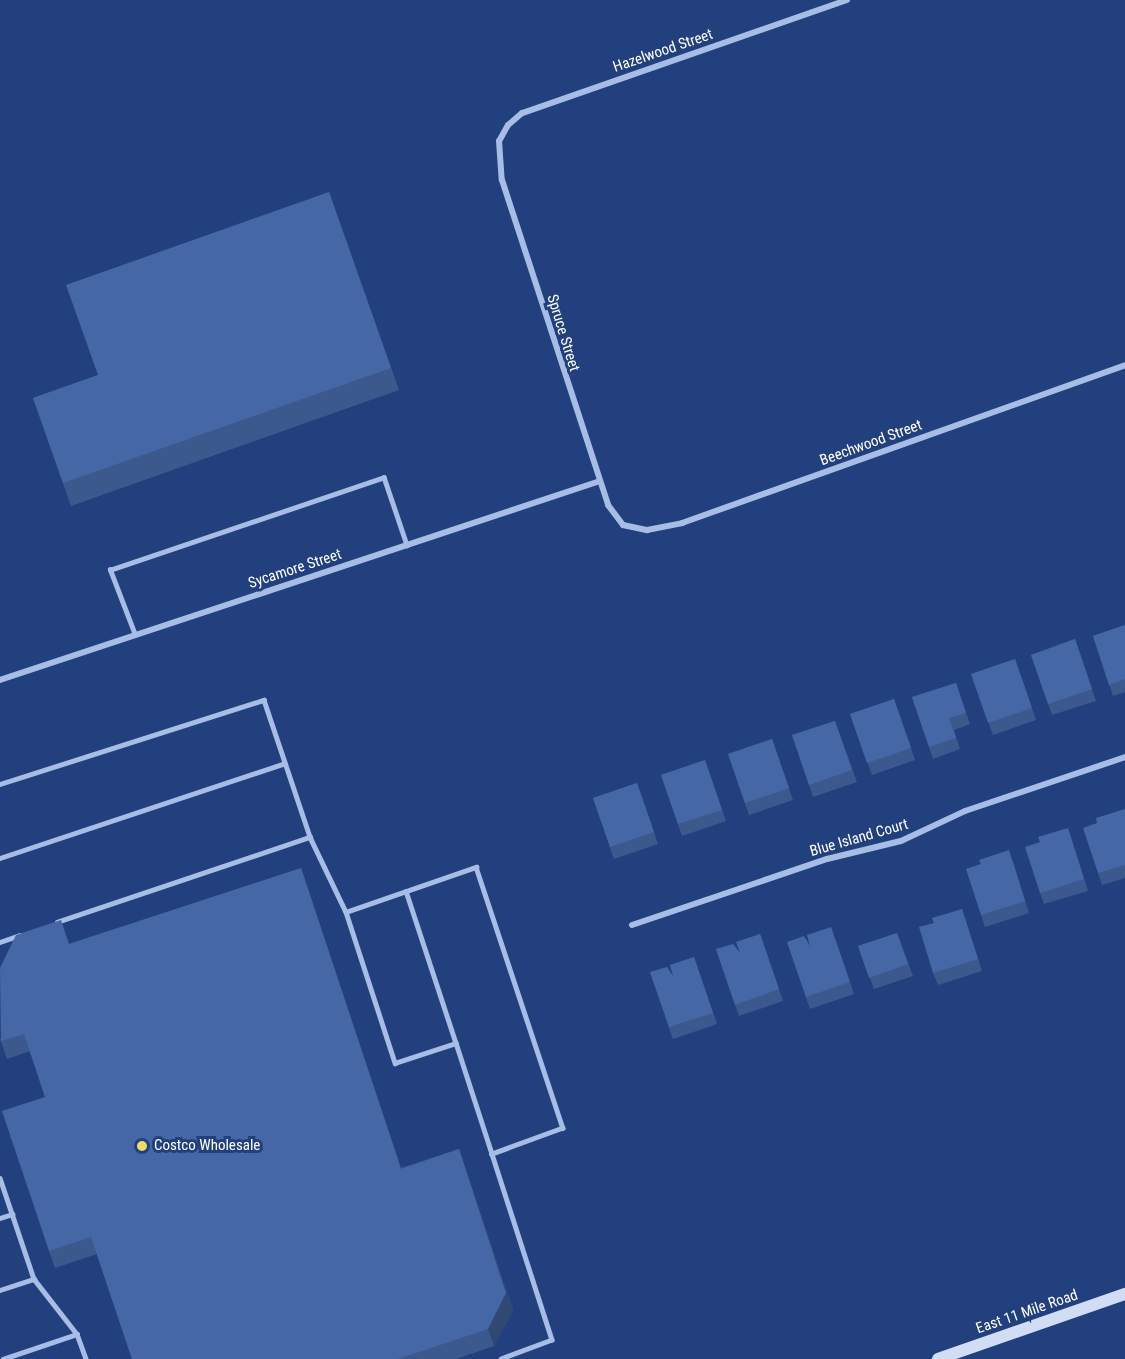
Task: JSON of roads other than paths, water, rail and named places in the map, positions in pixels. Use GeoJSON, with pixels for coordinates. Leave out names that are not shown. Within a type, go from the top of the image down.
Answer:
{"type":"FeatureCollection","features":[{"type":"Feature","properties":{"kind":"main road","name":"East 11 Mile Road"},"geometry":{"type":"LineString","coordinates":[[938,1359],[1125,1294]]}},
{"type":"Feature","properties":{"kind":"street","name":"Hazelwood Street"},"geometry":{"type":"LineString","coordinates":[[499,141],[508,125],[522,113],[847,0]]}},
{"type":"Feature","properties":{"kind":"street","name":"Spruce Street"},"geometry":{"type":"LineString","coordinates":[[499,141],[502,180],[597,482],[608,505],[623,525]]}},
{"type":"Feature","properties":{"kind":"street","name":"Beechwood Street"},"geometry":{"type":"LineString","coordinates":[[623,525],[647,530],[682,523],[1125,366]]}},
{"type":"Feature","properties":{"kind":"street","name":"Sycamore Street"},"geometry":{"type":"LineString","coordinates":[[0,680],[597,482]]}},
{"type":"Feature","properties":{"kind":"street","name":"Blue Island Court"},"geometry":{"type":"LineString","coordinates":[[632,925],[827,859],[902,841],[965,811],[1125,757]]}},
{"type":"Feature","properties":{"kind":"lane"},"geometry":{"type":"LineString","coordinates":[[135,635],[110,570],[384,477],[407,545]]}},
{"type":"Feature","properties":{"kind":"lane"},"geometry":{"type":"LineString","coordinates":[[0,784],[264,700],[310,837],[346,912],[395,1063],[456,1043]]}},
{"type":"Feature","properties":{"kind":"lane"},"geometry":{"type":"LineString","coordinates":[[0,858],[285,763]]}},
{"type":"Feature","properties":{"kind":"lane"},"geometry":{"type":"LineString","coordinates":[[44,927],[310,837]]}},
{"type":"Feature","properties":{"kind":"lane"},"geometry":{"type":"LineString","coordinates":[[346,912],[477,867],[563,1128],[492,1154]]}},
{"type":"Feature","properties":{"kind":"lane"},"geometry":{"type":"LineString","coordinates":[[406,891],[552,1340],[501,1359]]}},
{"type":"Feature","properties":{"kind":"lane"},"geometry":{"type":"LineString","coordinates":[[0,942],[22,934]]}},
{"type":"Feature","properties":{"kind":"lane"},"geometry":{"type":"LineString","coordinates":[[0,1179],[34,1279],[77,1334],[87,1359]]}},
{"type":"Feature","properties":{"kind":"lane"},"geometry":{"type":"LineString","coordinates":[[0,1218],[12,1214]]}},
{"type":"Feature","properties":{"kind":"lane"},"geometry":{"type":"LineString","coordinates":[[0,1290],[34,1279]]}},
{"type":"Feature","properties":{"kind":"lane"},"geometry":{"type":"LineString","coordinates":[[3,1359],[77,1334]]}},
{"type":"Feature","properties":{"kind":"place","name":"Costco Wholesale"},"geometry":{"type":"Point","coordinates":[142,1146]}}]}
